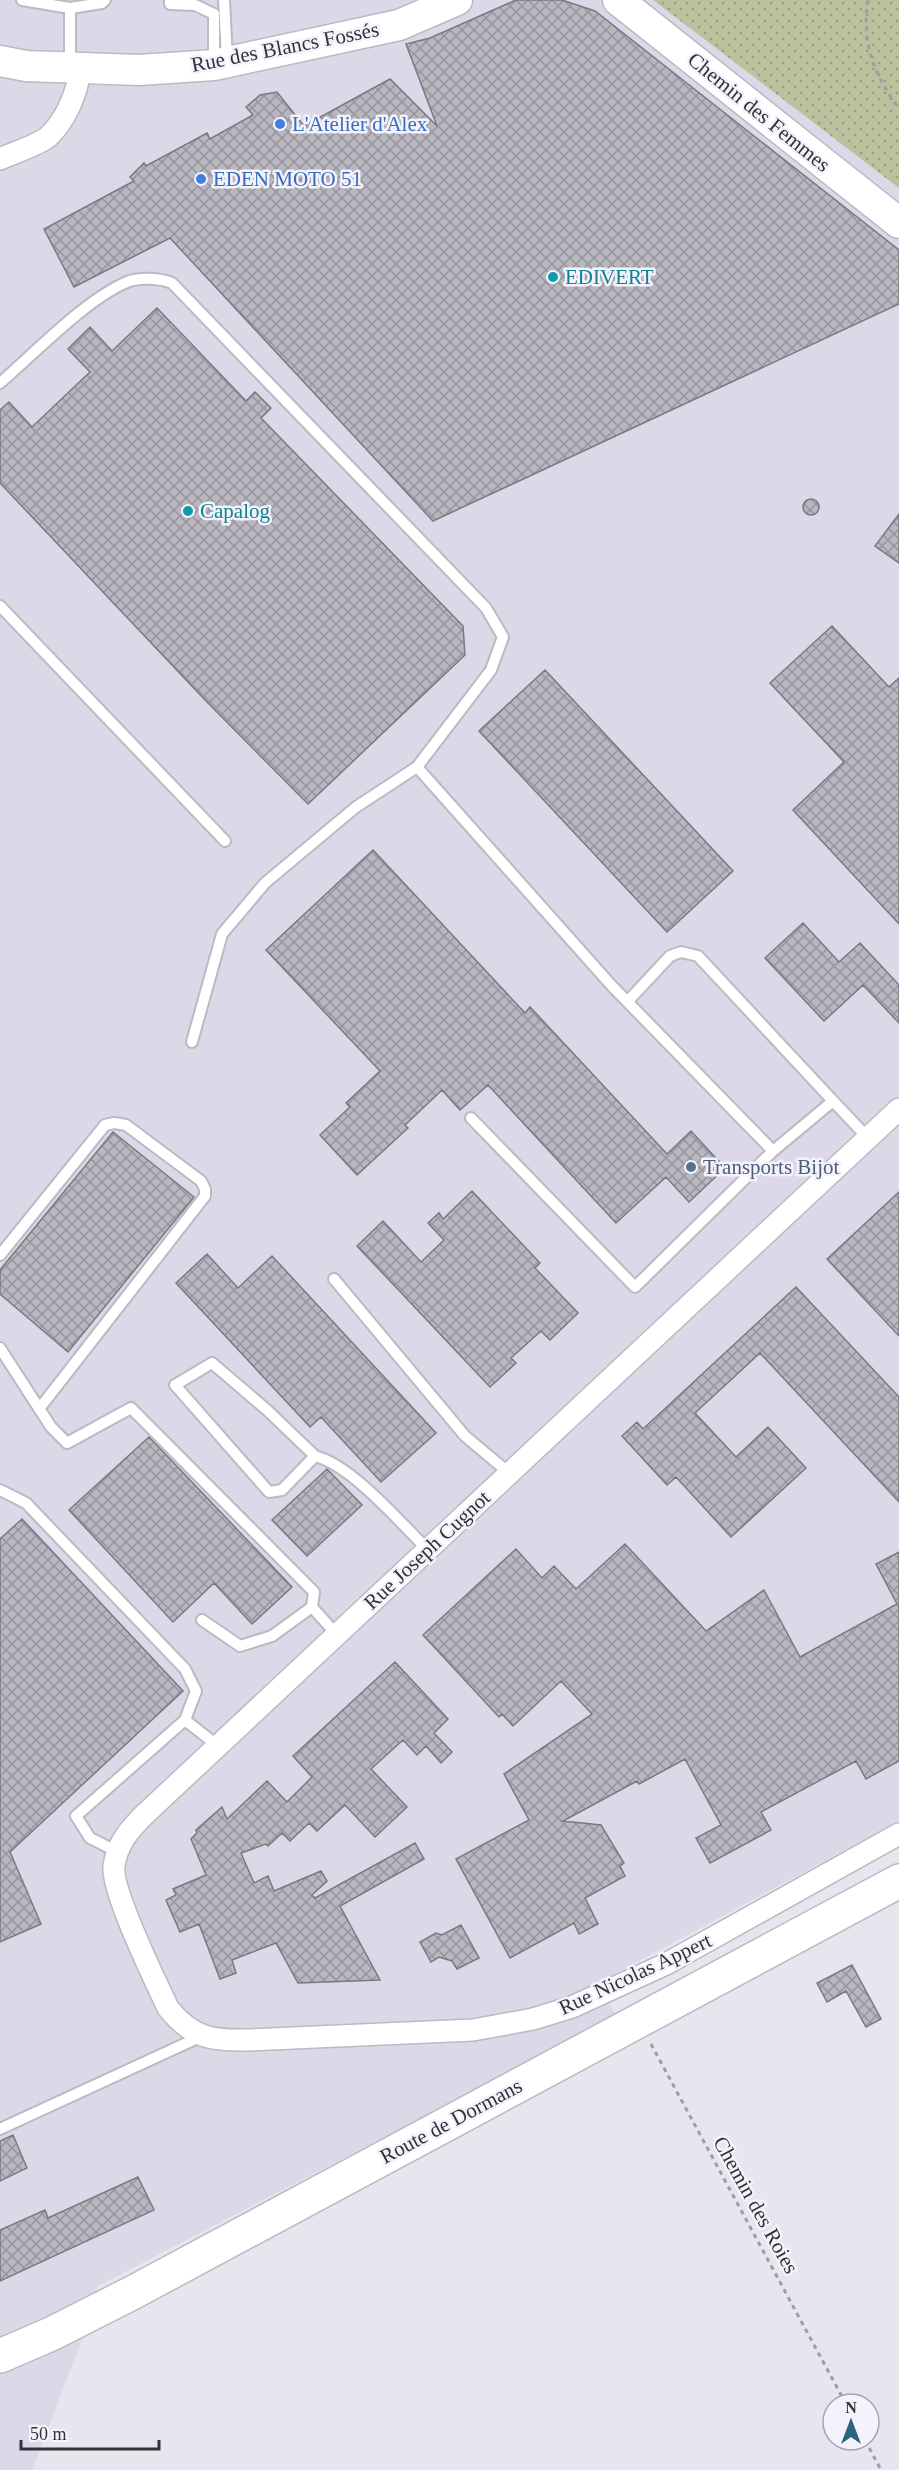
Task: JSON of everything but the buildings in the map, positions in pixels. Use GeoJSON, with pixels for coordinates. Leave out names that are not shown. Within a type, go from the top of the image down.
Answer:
{"type":"FeatureCollection","features":[{"type":"Feature","properties":{"kind":"main road","name":"Route de Dormans"},"geometry":{"type":"LineString","coordinates":[[0,2356],[51,2334],[132,2293],[899,1881]]}},
{"type":"Feature","properties":{"kind":"street","name":"Rue des Blancs Fossés"},"geometry":{"type":"LineString","coordinates":[[0,61],[26,66],[139,70],[221,64],[399,26],[458,0]]}},
{"type":"Feature","properties":{"kind":"street","name":"Chemin des Femmes"},"geometry":{"type":"LineString","coordinates":[[618,0],[899,224]]}},
{"type":"Feature","properties":{"kind":"street"},"geometry":{"type":"LineString","coordinates":[[0,159],[47,138],[65,115],[78,86],[75,68]]}},
{"type":"Feature","properties":{"kind":"street","name":"Rue Joseph Cugnot"},"geometry":{"type":"LineString","coordinates":[[117,1852],[131,1829],[218,1746],[899,1109]]}},
{"type":"Feature","properties":{"kind":"street","name":"Rue Nicolas Appert"},"geometry":{"type":"LineString","coordinates":[[203,2036],[219,2041],[472,2031],[533,2019],[572,2007],[666,1964],[899,1834]]}},
{"type":"Feature","properties":{"kind":"street"},"geometry":{"type":"LineString","coordinates":[[117,1852],[114,1868],[118,1893],[168,2008],[178,2021],[203,2036]]}},
{"type":"Feature","properties":{"kind":"lane"},"geometry":{"type":"LineString","coordinates":[[22,0],[70,8],[102,3],[105,0]]}},
{"type":"Feature","properties":{"kind":"lane"},"geometry":{"type":"LineString","coordinates":[[170,0],[170,4],[195,5],[214,14],[221,64]]}},
{"type":"Feature","properties":{"kind":"lane"},"geometry":{"type":"LineString","coordinates":[[221,64],[224,0]]}},
{"type":"Feature","properties":{"kind":"lane"},"geometry":{"type":"LineString","coordinates":[[70,8],[75,68]]}},
{"type":"Feature","properties":{"kind":"lane"},"geometry":{"type":"LineString","coordinates":[[0,384],[93,302],[128,281],[163,279],[172,283],[486,608],[503,637],[491,670],[417,767],[356,807],[266,883],[222,934],[192,1042]]}},
{"type":"Feature","properties":{"kind":"lane"},"geometry":{"type":"LineString","coordinates":[[0,606],[225,842]]}},
{"type":"Feature","properties":{"kind":"lane"},"geometry":{"type":"LineString","coordinates":[[417,767],[628,1000],[773,1151]]}},
{"type":"Feature","properties":{"kind":"lane"},"geometry":{"type":"LineString","coordinates":[[628,1000],[670,956],[681,952],[698,956],[868,1138]]}},
{"type":"Feature","properties":{"kind":"lane"},"geometry":{"type":"LineString","coordinates":[[471,1118],[635,1287],[773,1151],[833,1101]]}},
{"type":"Feature","properties":{"kind":"lane"},"geometry":{"type":"LineString","coordinates":[[0,1255],[105,1125],[114,1123],[126,1125],[201,1181],[205,1189],[205,1196],[39,1409]]}},
{"type":"Feature","properties":{"kind":"lane"},"geometry":{"type":"LineString","coordinates":[[334,1279],[465,1436],[510,1473]]}},
{"type":"Feature","properties":{"kind":"lane"},"geometry":{"type":"LineString","coordinates":[[0,1348],[51,1427],[67,1443],[131,1408],[314,1592],[312,1607],[272,1636],[240,1646],[202,1620]]}},
{"type":"Feature","properties":{"kind":"lane"},"geometry":{"type":"LineString","coordinates":[[315,1456],[282,1490],[269,1492],[175,1385],[212,1363],[267,1410],[315,1456],[329,1459],[353,1477],[428,1550]]}},
{"type":"Feature","properties":{"kind":"lane"},"geometry":{"type":"LineString","coordinates":[[0,1490],[27,1503],[185,1670],[196,1691],[185,1720],[76,1816],[90,1838],[117,1852]]}},
{"type":"Feature","properties":{"kind":"lane"},"geometry":{"type":"LineString","coordinates":[[312,1607],[337,1635]]}},
{"type":"Feature","properties":{"kind":"lane"},"geometry":{"type":"LineString","coordinates":[[185,1720],[218,1746]]}},
{"type":"Feature","properties":{"kind":"lane"},"geometry":{"type":"LineString","coordinates":[[0,2129],[203,2036]]}},
{"type":"Feature","properties":{"kind":"path"},"geometry":{"type":"LineString","coordinates":[[868,0],[865,22],[869,55],[883,87],[899,109]]}},
{"type":"Feature","properties":{"kind":"path","name":"Chemin des Roies"},"geometry":{"type":"LineString","coordinates":[[638,2021],[839,2392]]}},
{"type":"Feature","properties":{"kind":"path"},"geometry":{"type":"LineString","coordinates":[[871,2452],[881,2470]]}},
{"type":"Feature","properties":{"kind":"shaded area"},"geometry":{"type":"Polygon","coordinates":[[[0,0],[653,0],[899,188],[899,1821],[598,1983],[616,2016],[98,2286],[83,2337],[32,2470],[0,2470],[0,0]]]}},
{"type":"Feature","properties":{"kind":"green space"},"geometry":{"type":"Polygon","coordinates":[[[653,0],[899,0],[899,188],[653,0]]]}},
{"type":"Feature","properties":{"kind":"place","name":"L'Atelier d'Alex"},"geometry":{"type":"Point","coordinates":[280,124]}},
{"type":"Feature","properties":{"kind":"place","name":"EDEN MOTO 51"},"geometry":{"type":"Point","coordinates":[201,179]}},
{"type":"Feature","properties":{"kind":"place","name":"EDIVERT"},"geometry":{"type":"Point","coordinates":[553,277]}},
{"type":"Feature","properties":{"kind":"place","name":"Capalog"},"geometry":{"type":"Point","coordinates":[188,511]}},
{"type":"Feature","properties":{"kind":"place","name":"Transports Bijot"},"geometry":{"type":"Point","coordinates":[691,1167]}}]}
